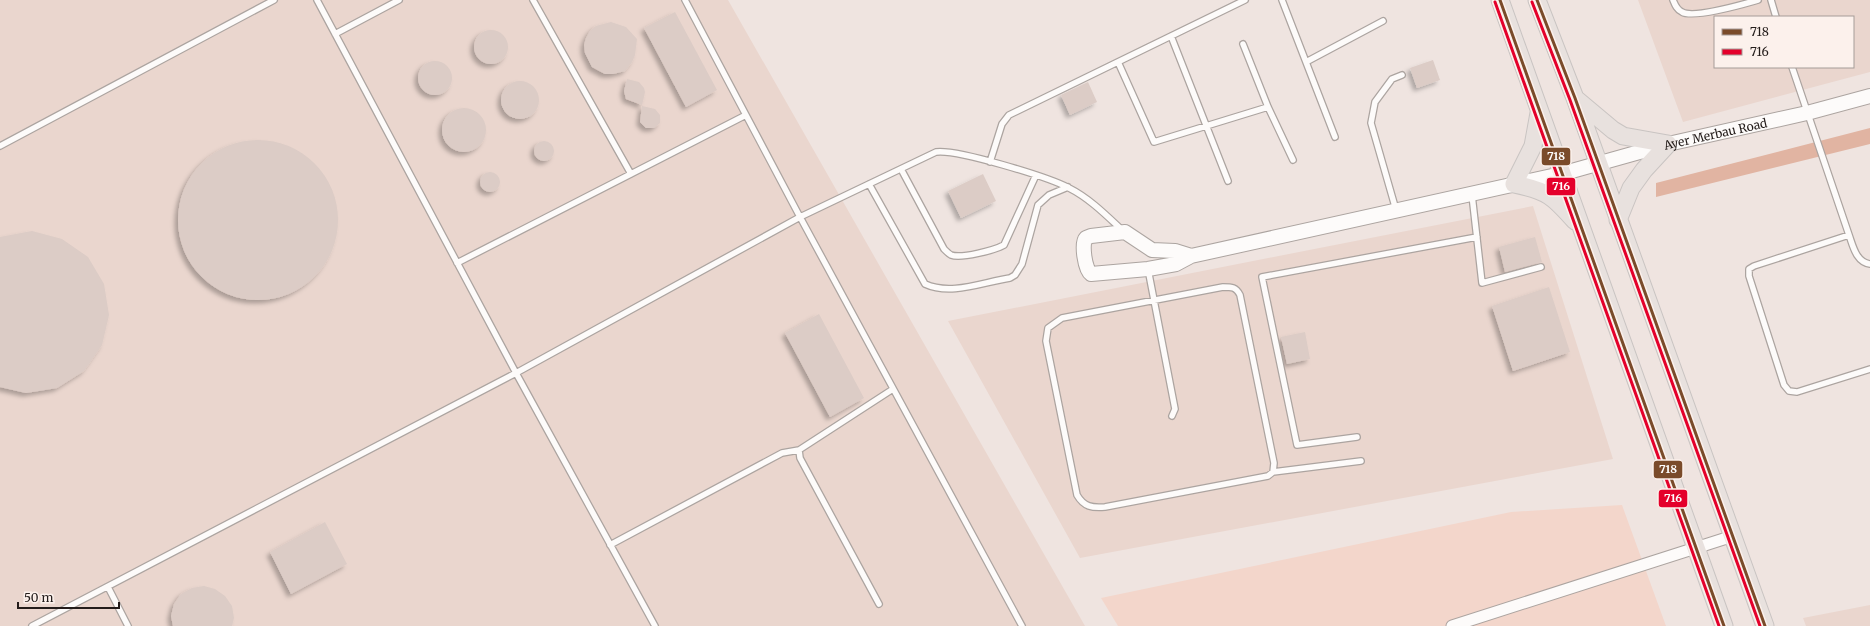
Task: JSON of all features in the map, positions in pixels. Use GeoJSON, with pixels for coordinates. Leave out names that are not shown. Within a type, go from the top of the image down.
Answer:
{"type":"FeatureCollection","features":[{"type":"Feature","properties":{"kind":"main road"},"geometry":{"type":"LineString","coordinates":[[1500,0],[1724,626]]}},
{"type":"Feature","properties":{"kind":"main road"},"geometry":{"type":"LineString","coordinates":[[1537,0],[1575,98],[1765,626]]}},
{"type":"Feature","properties":{"kind":"main road"},"geometry":{"type":"LineString","coordinates":[[1575,98],[1613,130],[1623,136],[1668,144]]}},
{"type":"Feature","properties":{"kind":"main road"},"geometry":{"type":"LineString","coordinates":[[1539,111],[1533,146],[1514,184],[1547,194],[1558,203],[1581,228]]}},
{"type":"Feature","properties":{"kind":"main road"},"geometry":{"type":"LineString","coordinates":[[1618,220],[1631,188],[1644,170],[1668,144]]}},
{"type":"Feature","properties":{"kind":"street","name":"Ayer Merbau Road"},"geometry":{"type":"LineString","coordinates":[[1191,256],[1561,174],[1668,144],[1807,113],[1870,96]]}},
{"type":"Feature","properties":{"kind":"street"},"geometry":{"type":"LineString","coordinates":[[1125,232],[1152,250],[1175,251],[1191,256],[1176,264],[1095,275],[1088,273],[1083,244],[1086,238],[1125,232]]}},
{"type":"Feature","properties":{"kind":"street"},"geometry":{"type":"LineString","coordinates":[[1452,626],[1733,536]]}},
{"type":"Feature","properties":{"kind":"lane"},"geometry":{"type":"LineString","coordinates":[[0,146],[274,0]]}},
{"type":"Feature","properties":{"kind":"lane"},"geometry":{"type":"LineString","coordinates":[[317,0],[516,373],[655,626]]}},
{"type":"Feature","properties":{"kind":"lane"},"geometry":{"type":"LineString","coordinates":[[335,34],[399,0]]}},
{"type":"Feature","properties":{"kind":"lane"},"geometry":{"type":"LineString","coordinates":[[533,0],[632,174]]}},
{"type":"Feature","properties":{"kind":"lane"},"geometry":{"type":"LineString","coordinates":[[685,0],[800,217],[1022,626]]}},
{"type":"Feature","properties":{"kind":"lane"},"geometry":{"type":"LineString","coordinates":[[990,162],[1002,124],[1009,115],[1245,0]]}},
{"type":"Feature","properties":{"kind":"lane"},"geometry":{"type":"LineString","coordinates":[[1282,0],[1335,138]]}},
{"type":"Feature","properties":{"kind":"lane"},"geometry":{"type":"LineString","coordinates":[[1673,0],[1676,8],[1682,13],[1699,14],[1758,0]]}},
{"type":"Feature","properties":{"kind":"lane"},"geometry":{"type":"LineString","coordinates":[[1771,0],[1776,16]]}},
{"type":"Feature","properties":{"kind":"lane"},"geometry":{"type":"LineString","coordinates":[[1306,62],[1383,21]]}},
{"type":"Feature","properties":{"kind":"lane"},"geometry":{"type":"LineString","coordinates":[[1171,36],[1228,181]]}},
{"type":"Feature","properties":{"kind":"lane"},"geometry":{"type":"LineString","coordinates":[[1243,44],[1268,107],[1293,160]]}},
{"type":"Feature","properties":{"kind":"lane"},"geometry":{"type":"LineString","coordinates":[[1118,62],[1154,142],[1268,107]]}},
{"type":"Feature","properties":{"kind":"lane"},"geometry":{"type":"LineString","coordinates":[[1792,68],[1816,141],[1858,259],[1865,264],[1870,264]]}},
{"type":"Feature","properties":{"kind":"lane"},"geometry":{"type":"LineString","coordinates":[[1396,210],[1371,123],[1374,102],[1392,79],[1402,75]]}},
{"type":"Feature","properties":{"kind":"lane"},"geometry":{"type":"LineString","coordinates":[[457,262],[746,115]]}},
{"type":"Feature","properties":{"kind":"lane"},"geometry":{"type":"LineString","coordinates":[[32,626],[516,373],[800,217],[936,152],[952,152],[990,162],[1036,175],[1068,187],[1094,205],[1125,232]]}},
{"type":"Feature","properties":{"kind":"lane"},"geometry":{"type":"LineString","coordinates":[[901,169],[944,250],[951,255],[960,256],[998,248],[1004,245],[1036,175]]}},
{"type":"Feature","properties":{"kind":"lane"},"geometry":{"type":"LineString","coordinates":[[869,184],[925,284],[933,287],[949,289],[1010,278],[1015,275],[1022,264],[1038,205],[1049,195],[1068,187]]}},
{"type":"Feature","properties":{"kind":"lane"},"geometry":{"type":"LineString","coordinates":[[1472,194],[1482,283],[1541,267]]}},
{"type":"Feature","properties":{"kind":"lane"},"geometry":{"type":"LineString","coordinates":[[1849,235],[1754,266],[1750,270],[1749,276],[1784,386],[1790,391],[1797,392],[1870,369]]}},
{"type":"Feature","properties":{"kind":"lane"},"geometry":{"type":"LineString","coordinates":[[1357,437],[1297,445],[1262,277],[1477,237]]}},
{"type":"Feature","properties":{"kind":"lane"},"geometry":{"type":"LineString","coordinates":[[1148,269],[1175,409],[1172,416]]}},
{"type":"Feature","properties":{"kind":"lane"},"geometry":{"type":"LineString","coordinates":[[1273,472],[1273,456],[1240,295],[1237,289],[1232,287],[1224,287],[1062,318],[1048,328],[1046,341],[1047,348],[1076,496],[1082,503],[1092,508],[1105,507],[1268,476],[1273,472],[1361,461]]}},
{"type":"Feature","properties":{"kind":"lane"},"geometry":{"type":"LineString","coordinates":[[610,545],[782,453],[799,450],[893,389]]}},
{"type":"Feature","properties":{"kind":"lane"},"geometry":{"type":"LineString","coordinates":[[799,450],[800,458],[879,604]]}},
{"type":"Feature","properties":{"kind":"lane"},"geometry":{"type":"LineString","coordinates":[[108,587],[128,626]]}},
{"type":"Feature","properties":{"kind":"shaded area"},"geometry":{"type":"Polygon","coordinates":[[[0,0],[728,0],[1085,626],[0,626],[0,0]]]}},
{"type":"Feature","properties":{"kind":"shaded area"},"geometry":{"type":"Polygon","coordinates":[[[1638,0],[1870,0],[1870,72],[1683,122],[1638,0]]]}},
{"type":"Feature","properties":{"kind":"shaded area"},"geometry":{"type":"Polygon","coordinates":[[[1870,128],[1870,144],[1656,197],[1656,183],[1870,128]]]}},
{"type":"Feature","properties":{"kind":"shaded area"},"geometry":{"type":"Polygon","coordinates":[[[1533,206],[1613,459],[1080,558],[948,321],[1533,206]]]}},
{"type":"Feature","properties":{"kind":"shaded area"},"geometry":{"type":"Polygon","coordinates":[[[1622,505],[1666,626],[1118,626],[1101,598],[1511,512],[1622,505]]]}},
{"type":"Feature","properties":{"kind":"shaded area"},"geometry":{"type":"Polygon","coordinates":[[[1870,605],[1870,626],[1806,626],[1803,618],[1870,605]]]}},
{"type":"Feature","properties":{"kind":"building"},"geometry":{"type":"Polygon","coordinates":[[[675,12],[717,90],[686,107],[644,28],[675,12]]]}},
{"type":"Feature","properties":{"kind":"building"},"geometry":{"type":"Polygon","coordinates":[[[611,22],[626,27],[637,39],[635,55],[625,71],[605,74],[592,67],[585,53],[584,45],[590,31],[596,26],[611,22]]]}},
{"type":"Feature","properties":{"kind":"building"},"geometry":{"type":"Polygon","coordinates":[[[491,30],[503,35],[508,47],[503,59],[491,64],[479,59],[474,47],[479,35],[491,30]]]}},
{"type":"Feature","properties":{"kind":"building"},"geometry":{"type":"Polygon","coordinates":[[[1433,60],[1440,80],[1417,88],[1410,68],[1433,60]]]}},
{"type":"Feature","properties":{"kind":"building"},"geometry":{"type":"Polygon","coordinates":[[[435,61],[447,66],[452,78],[447,90],[435,95],[423,90],[418,78],[423,66],[435,61]]]}},
{"type":"Feature","properties":{"kind":"building"},"geometry":{"type":"Polygon","coordinates":[[[627,79],[639,82],[644,88],[645,92],[642,105],[626,99],[624,91],[627,79]]]}},
{"type":"Feature","properties":{"kind":"building"},"geometry":{"type":"Polygon","coordinates":[[[516,81],[524,81],[531,84],[536,89],[539,100],[536,111],[531,116],[524,119],[516,119],[509,116],[504,111],[501,104],[501,96],[504,89],[509,84],[516,81]]]}},
{"type":"Feature","properties":{"kind":"building"},"geometry":{"type":"Polygon","coordinates":[[[1088,82],[1097,102],[1070,115],[1061,95],[1088,82]]]}},
{"type":"Feature","properties":{"kind":"building"},"geometry":{"type":"Polygon","coordinates":[[[642,106],[655,109],[660,115],[660,123],[654,128],[646,128],[640,122],[642,106]]]}},
{"type":"Feature","properties":{"kind":"building"},"geometry":{"type":"Polygon","coordinates":[[[464,108],[476,112],[482,118],[486,130],[482,142],[476,148],[464,152],[452,148],[446,142],[442,130],[446,118],[452,112],[464,108]]]}},
{"type":"Feature","properties":{"kind":"building"},"geometry":{"type":"Polygon","coordinates":[[[258,140],[274,142],[295,150],[314,164],[324,176],[334,197],[338,220],[336,236],[328,257],[314,276],[302,286],[281,296],[258,300],[242,298],[221,290],[202,276],[192,264],[182,243],[178,220],[180,204],[188,183],[202,164],[214,154],[235,144],[258,140]]]}},
{"type":"Feature","properties":{"kind":"building"},"geometry":{"type":"Polygon","coordinates":[[[540,141],[548,141],[554,147],[554,155],[548,161],[540,161],[534,155],[534,147],[540,141]]]}},
{"type":"Feature","properties":{"kind":"building"},"geometry":{"type":"Polygon","coordinates":[[[486,172],[494,172],[500,178],[500,186],[494,192],[486,192],[480,186],[480,178],[486,172]]]}},
{"type":"Feature","properties":{"kind":"building"},"geometry":{"type":"Polygon","coordinates":[[[983,174],[996,201],[961,218],[948,191],[983,174]]]}},
{"type":"Feature","properties":{"kind":"building"},"geometry":{"type":"Polygon","coordinates":[[[32,231],[62,239],[88,257],[104,284],[109,315],[102,345],[84,371],[57,388],[26,393],[0,387],[0,237],[32,231]]]}},
{"type":"Feature","properties":{"kind":"building"},"geometry":{"type":"Polygon","coordinates":[[[1535,237],[1542,262],[1505,272],[1499,247],[1535,237]]]}},
{"type":"Feature","properties":{"kind":"building"},"geometry":{"type":"Polygon","coordinates":[[[1549,287],[1570,352],[1513,371],[1492,306],[1549,287]]]}},
{"type":"Feature","properties":{"kind":"building"},"geometry":{"type":"Polygon","coordinates":[[[819,314],[864,398],[830,417],[785,333],[819,314]]]}},
{"type":"Feature","properties":{"kind":"building"},"geometry":{"type":"Polygon","coordinates":[[[1305,332],[1310,359],[1287,364],[1281,337],[1305,332]]]}},
{"type":"Feature","properties":{"kind":"building"},"geometry":{"type":"Polygon","coordinates":[[[325,522],[347,564],[291,594],[270,552],[325,522]]]}},
{"type":"Feature","properties":{"kind":"building"},"geometry":{"type":"Polygon","coordinates":[[[204,586],[215,589],[225,596],[232,606],[234,618],[232,626],[173,626],[171,616],[174,604],[181,594],[192,588],[204,586]]]}},
{"type":"Feature","properties":{"kind":"transit line","name":"718"},"geometry":{"type":"LineString","coordinates":[[1500,0],[1724,626]]}},
{"type":"Feature","properties":{"kind":"transit line","name":"718"},"geometry":{"type":"LineString","coordinates":[[1537,0],[1575,98],[1765,626]]}},
{"type":"Feature","properties":{"kind":"transit line","name":"716"},"geometry":{"type":"LineString","coordinates":[[1495,2],[1719,626]]}},
{"type":"Feature","properties":{"kind":"transit line","name":"716"},"geometry":{"type":"LineString","coordinates":[[1532,2],[1570,100],[1760,626]]}}]}
